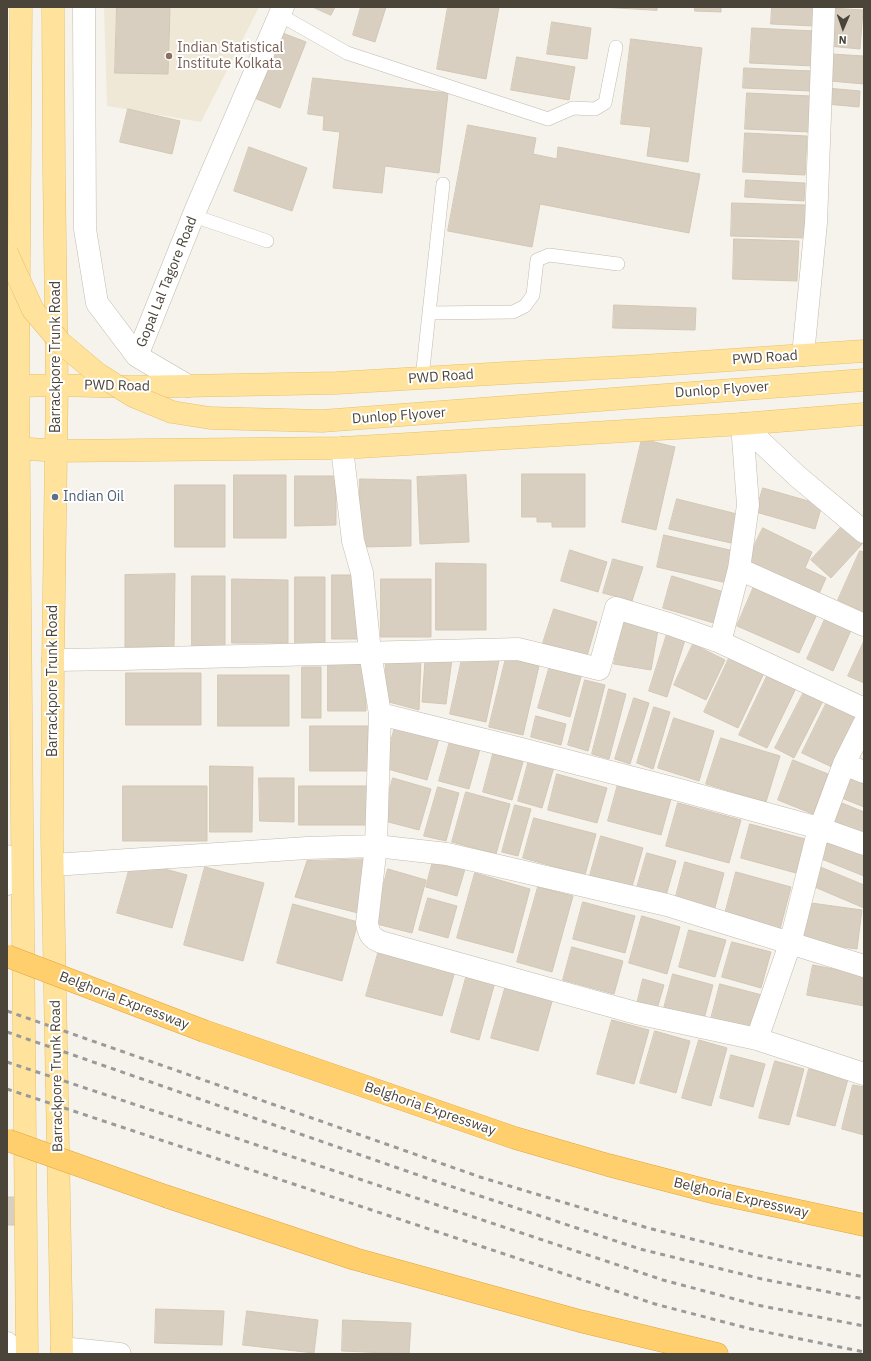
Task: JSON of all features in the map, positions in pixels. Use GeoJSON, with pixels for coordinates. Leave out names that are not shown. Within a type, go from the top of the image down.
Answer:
{"type":"FeatureCollection","features":[{"type":"Feature","properties":{"kind":"highway","name":"Belghoria Expressway"},"geometry":{"type":"LineString","coordinates":[[7,956],[204,1031],[515,1138],[608,1165],[716,1193],[864,1225]]}},
{"type":"Feature","properties":{"kind":"highway"},"geometry":{"type":"LineString","coordinates":[[7,1140],[168,1198],[355,1259],[580,1321],[717,1354]]}},
{"type":"Feature","properties":{"kind":"main road"},"geometry":{"type":"LineString","coordinates":[[21,7],[13,226],[18,386],[27,1354]]}},
{"type":"Feature","properties":{"kind":"main road","name":"Barrackpore Trunk Road"},"geometry":{"type":"LineString","coordinates":[[53,7],[57,385],[53,660],[53,865],[62,1351]]}},
{"type":"Feature","properties":{"kind":"main road","name":"Dunlop Flyover"},"geometry":{"type":"LineString","coordinates":[[7,253],[33,310],[61,343],[98,374],[133,396],[172,412],[210,418],[322,422],[864,380]]}},
{"type":"Feature","properties":{"kind":"main road","name":"PWD Road"},"geometry":{"type":"LineString","coordinates":[[18,386],[57,385],[133,387],[336,383],[642,366],[864,351]]}},
{"type":"Feature","properties":{"kind":"main road"},"geometry":{"type":"LineString","coordinates":[[18,448],[56,451],[342,448],[742,424],[864,414]]}},
{"type":"Feature","properties":{"kind":"street","name":"Gopal Lal Tagore Road"},"geometry":{"type":"LineString","coordinates":[[84,7],[85,229],[97,303],[137,356]]}},
{"type":"Feature","properties":{"kind":"street"},"geometry":{"type":"LineString","coordinates":[[803,355],[816,223],[824,7]]}},
{"type":"Feature","properties":{"kind":"street","name":"Gopal Lal Tagore Road"},"geometry":{"type":"LineString","coordinates":[[137,356],[194,216],[281,11]]}},
{"type":"Feature","properties":{"kind":"street"},"geometry":{"type":"LineString","coordinates":[[137,356],[188,386]]}},
{"type":"Feature","properties":{"kind":"street"},"geometry":{"type":"LineString","coordinates":[[742,424],[797,476],[864,532]]}},
{"type":"Feature","properties":{"kind":"street"},"geometry":{"type":"LineString","coordinates":[[720,642],[739,569],[748,505],[742,424]]}},
{"type":"Feature","properties":{"kind":"street"},"geometry":{"type":"LineString","coordinates":[[342,448],[353,541],[362,573],[370,652],[380,714],[376,846],[367,923],[368,933],[372,938],[636,1013],[757,1039],[864,1074]]}},
{"type":"Feature","properties":{"kind":"street"},"geometry":{"type":"LineString","coordinates":[[739,569],[864,625]]}},
{"type":"Feature","properties":{"kind":"street"},"geometry":{"type":"LineString","coordinates":[[53,660],[518,649],[599,669],[616,608],[669,624],[720,642],[864,709]]}},
{"type":"Feature","properties":{"kind":"street"},"geometry":{"type":"LineString","coordinates":[[380,714],[525,750],[819,828],[864,844]]}},
{"type":"Feature","properties":{"kind":"street"},"geometry":{"type":"LineString","coordinates":[[757,1039],[790,944],[819,828],[844,764],[864,724]]}},
{"type":"Feature","properties":{"kind":"street"},"geometry":{"type":"LineString","coordinates":[[844,764],[864,772]]}},
{"type":"Feature","properties":{"kind":"street"},"geometry":{"type":"LineString","coordinates":[[53,865],[307,848],[376,846],[447,854],[667,905],[864,966]]}},
{"type":"Feature","properties":{"kind":"street"},"geometry":{"type":"LineString","coordinates":[[7,856],[7,884]]}},
{"type":"Feature","properties":{"kind":"street"},"geometry":{"type":"LineString","coordinates":[[7,1343],[18,1354]]}},
{"type":"Feature","properties":{"kind":"street"},"geometry":{"type":"LineString","coordinates":[[62,1351],[120,1354]]}},
{"type":"Feature","properties":{"kind":"lane"},"geometry":{"type":"LineString","coordinates":[[281,11],[347,52],[548,119],[573,108],[595,109],[605,103],[616,47]]}},
{"type":"Feature","properties":{"kind":"lane"},"geometry":{"type":"LineString","coordinates":[[422,378],[443,184]]}},
{"type":"Feature","properties":{"kind":"lane"},"geometry":{"type":"LineString","coordinates":[[194,216],[267,241]]}},
{"type":"Feature","properties":{"kind":"lane"},"geometry":{"type":"LineString","coordinates":[[429,313],[513,312],[525,306],[533,295],[537,260],[549,256],[618,264]]}},
{"type":"Feature","properties":{"kind":"shaded area","name":"Indian Statistical Institute Kolkata"},"geometry":{"type":"Polygon","coordinates":[[[104,7],[259,7],[201,122],[107,106],[104,7]]]}},
{"type":"Feature","properties":{"kind":"building"},"geometry":{"type":"Polygon","coordinates":[[[117,7],[170,7],[168,74],[115,73],[117,7]]]}},
{"type":"Feature","properties":{"kind":"building"},"geometry":{"type":"Polygon","coordinates":[[[313,7],[335,7],[331,15],[313,7]]]}},
{"type":"Feature","properties":{"kind":"building"},"geometry":{"type":"Polygon","coordinates":[[[361,7],[386,7],[375,42],[353,35],[361,7]]]}},
{"type":"Feature","properties":{"kind":"building"},"geometry":{"type":"Polygon","coordinates":[[[448,7],[499,7],[486,79],[437,69],[448,7]]]}},
{"type":"Feature","properties":{"kind":"building"},"geometry":{"type":"Polygon","coordinates":[[[601,7],[657,7],[657,10],[601,7]]]}},
{"type":"Feature","properties":{"kind":"building"},"geometry":{"type":"Polygon","coordinates":[[[695,7],[721,7],[721,12],[695,11],[695,7]]]}},
{"type":"Feature","properties":{"kind":"building"},"geometry":{"type":"Polygon","coordinates":[[[772,7],[815,7],[815,26],[771,24],[772,7]]]}},
{"type":"Feature","properties":{"kind":"building"},"geometry":{"type":"Polygon","coordinates":[[[830,8],[863,10],[860,49],[828,46],[830,8]]]}},
{"type":"Feature","properties":{"kind":"building"},"geometry":{"type":"Polygon","coordinates":[[[552,22],[591,28],[587,59],[547,54],[552,22]]]}},
{"type":"Feature","properties":{"kind":"building"},"geometry":{"type":"Polygon","coordinates":[[[752,28],[815,31],[813,66],[750,63],[752,28]]]}},
{"type":"Feature","properties":{"kind":"building"},"geometry":{"type":"Polygon","coordinates":[[[280,32],[306,42],[280,108],[254,98],[280,32]]]}},
{"type":"Feature","properties":{"kind":"building"},"geometry":{"type":"Polygon","coordinates":[[[631,39],[702,48],[688,162],[647,156],[651,127],[621,124],[631,39]]]}},
{"type":"Feature","properties":{"kind":"building"},"geometry":{"type":"Polygon","coordinates":[[[832,54],[864,56],[864,84],[830,81],[832,54]]]}},
{"type":"Feature","properties":{"kind":"building"},"geometry":{"type":"Polygon","coordinates":[[[517,57],[575,67],[569,100],[511,90],[517,57]]]}},
{"type":"Feature","properties":{"kind":"building"},"geometry":{"type":"Polygon","coordinates":[[[744,68],[812,71],[811,91],[743,88],[744,68]]]}},
{"type":"Feature","properties":{"kind":"building"},"geometry":{"type":"Polygon","coordinates":[[[313,78],[448,93],[439,173],[385,166],[382,193],[333,188],[340,132],[323,130],[324,116],[308,114],[313,78]]]}},
{"type":"Feature","properties":{"kind":"building"},"geometry":{"type":"Polygon","coordinates":[[[827,88],[860,91],[859,107],[826,104],[827,88]]]}},
{"type":"Feature","properties":{"kind":"building"},"geometry":{"type":"Polygon","coordinates":[[[747,93],[811,96],[809,132],[745,129],[747,93]]]}},
{"type":"Feature","properties":{"kind":"building"},"geometry":{"type":"Polygon","coordinates":[[[128,109],[180,121],[172,154],[120,142],[128,109]]]}},
{"type":"Feature","properties":{"kind":"building"},"geometry":{"type":"Polygon","coordinates":[[[468,125],[536,138],[533,154],[557,159],[558,147],[700,174],[689,233],[540,204],[532,247],[448,231],[468,125]]]}},
{"type":"Feature","properties":{"kind":"building"},"geometry":{"type":"Polygon","coordinates":[[[745,133],[807,136],[805,175],[743,172],[745,133]]]}},
{"type":"Feature","properties":{"kind":"building"},"geometry":{"type":"Polygon","coordinates":[[[249,147],[307,168],[292,211],[234,191],[249,147]]]}},
{"type":"Feature","properties":{"kind":"building"},"geometry":{"type":"Polygon","coordinates":[[[746,180],[805,183],[804,201],[745,197],[746,180]]]}},
{"type":"Feature","properties":{"kind":"building"},"geometry":{"type":"Polygon","coordinates":[[[732,203],[806,205],[805,238],[731,236],[732,203]]]}},
{"type":"Feature","properties":{"kind":"building"},"geometry":{"type":"Polygon","coordinates":[[[734,239],[799,241],[797,281],[733,279],[734,239]]]}},
{"type":"Feature","properties":{"kind":"building"},"geometry":{"type":"Polygon","coordinates":[[[614,305],[696,308],[695,330],[613,328],[614,305]]]}},
{"type":"Feature","properties":{"kind":"building"},"geometry":{"type":"Polygon","coordinates":[[[642,439],[675,447],[656,530],[622,522],[642,439]]]}},
{"type":"Feature","properties":{"kind":"building"},"geometry":{"type":"Polygon","coordinates":[[[522,474],[585,474],[585,527],[552,527],[552,522],[537,522],[537,517],[522,517],[522,474]]]}},
{"type":"Feature","properties":{"kind":"building"},"geometry":{"type":"Polygon","coordinates":[[[234,475],[286,475],[286,538],[234,538],[234,475]]]}},
{"type":"Feature","properties":{"kind":"building"},"geometry":{"type":"Polygon","coordinates":[[[466,475],[469,542],[420,544],[417,477],[466,475]]]}},
{"type":"Feature","properties":{"kind":"building"},"geometry":{"type":"Polygon","coordinates":[[[295,476],[336,476],[336,525],[295,526],[295,476]]]}},
{"type":"Feature","properties":{"kind":"building"},"geometry":{"type":"Polygon","coordinates":[[[360,479],[411,480],[411,546],[360,547],[360,479]]]}},
{"type":"Feature","properties":{"kind":"building"},"geometry":{"type":"Polygon","coordinates":[[[175,485],[225,485],[225,547],[175,547],[175,485]]]}},
{"type":"Feature","properties":{"kind":"building"},"geometry":{"type":"Polygon","coordinates":[[[763,488],[822,505],[815,529],[756,512],[763,488]]]}},
{"type":"Feature","properties":{"kind":"building"},"geometry":{"type":"Polygon","coordinates":[[[677,499],[737,514],[731,543],[669,529],[677,499]]]}},
{"type":"Feature","properties":{"kind":"building"},"geometry":{"type":"Polygon","coordinates":[[[844,524],[864,542],[831,578],[811,560],[844,524]]]}},
{"type":"Feature","properties":{"kind":"building"},"geometry":{"type":"Polygon","coordinates":[[[763,528],[812,552],[805,568],[826,578],[818,596],[746,562],[763,528]]]}},
{"type":"Feature","properties":{"kind":"building"},"geometry":{"type":"Polygon","coordinates":[[[664,535],[734,551],[727,583],[657,567],[664,535]]]}},
{"type":"Feature","properties":{"kind":"building"},"geometry":{"type":"Polygon","coordinates":[[[570,550],[607,562],[598,592],[561,581],[570,550]]]}},
{"type":"Feature","properties":{"kind":"building"},"geometry":{"type":"Polygon","coordinates":[[[860,551],[864,552],[864,612],[838,600],[860,551]]]}},
{"type":"Feature","properties":{"kind":"building"},"geometry":{"type":"Polygon","coordinates":[[[613,559],[643,567],[632,601],[603,593],[613,559]]]}},
{"type":"Feature","properties":{"kind":"building"},"geometry":{"type":"Polygon","coordinates":[[[436,563],[486,564],[486,630],[436,630],[436,563]]]}},
{"type":"Feature","properties":{"kind":"building"},"geometry":{"type":"Polygon","coordinates":[[[175,574],[174,647],[125,647],[125,575],[175,574]]]}},
{"type":"Feature","properties":{"kind":"building"},"geometry":{"type":"Polygon","coordinates":[[[332,575],[358,575],[358,639],[332,639],[332,575]]]}},
{"type":"Feature","properties":{"kind":"building"},"geometry":{"type":"Polygon","coordinates":[[[192,576],[225,576],[225,649],[192,648],[192,576]]]}},
{"type":"Feature","properties":{"kind":"building"},"geometry":{"type":"Polygon","coordinates":[[[672,576],[724,592],[714,623],[663,608],[672,576]]]}},
{"type":"Feature","properties":{"kind":"building"},"geometry":{"type":"Polygon","coordinates":[[[295,577],[325,577],[325,644],[295,644],[295,577]]]}},
{"type":"Feature","properties":{"kind":"building"},"geometry":{"type":"Polygon","coordinates":[[[232,579],[288,580],[288,643],[232,643],[232,579]]]}},
{"type":"Feature","properties":{"kind":"building"},"geometry":{"type":"Polygon","coordinates":[[[381,579],[431,579],[431,637],[381,637],[381,579]]]}},
{"type":"Feature","properties":{"kind":"building"},"geometry":{"type":"Polygon","coordinates":[[[755,584],[818,612],[799,653],[737,626],[755,584]]]}},
{"type":"Feature","properties":{"kind":"building"},"geometry":{"type":"Polygon","coordinates":[[[554,609],[597,622],[587,656],[543,643],[554,609]]]}},
{"type":"Feature","properties":{"kind":"building"},"geometry":{"type":"Polygon","coordinates":[[[826,617],[852,628],[833,671],[807,659],[826,617]]]}},
{"type":"Feature","properties":{"kind":"building"},"geometry":{"type":"Polygon","coordinates":[[[623,618],[659,624],[651,670],[614,664],[623,618]]]}},
{"type":"Feature","properties":{"kind":"building"},"geometry":{"type":"Polygon","coordinates":[[[667,634],[685,640],[667,697],[649,691],[667,634]]]}},
{"type":"Feature","properties":{"kind":"building"},"geometry":{"type":"Polygon","coordinates":[[[864,641],[864,683],[848,676],[864,641]]]}},
{"type":"Feature","properties":{"kind":"building"},"geometry":{"type":"Polygon","coordinates":[[[693,644],[725,660],[706,700],[674,685],[693,644]]]}},
{"type":"Feature","properties":{"kind":"building"},"geometry":{"type":"Polygon","coordinates":[[[463,654],[499,661],[486,722],[450,714],[463,654]]]}},
{"type":"Feature","properties":{"kind":"building"},"geometry":{"type":"Polygon","coordinates":[[[731,654],[765,671],[738,728],[704,712],[731,654]]]}},
{"type":"Feature","properties":{"kind":"building"},"geometry":{"type":"Polygon","coordinates":[[[386,657],[421,658],[419,710],[385,701],[386,657]]]}},
{"type":"Feature","properties":{"kind":"building"},"geometry":{"type":"Polygon","coordinates":[[[506,658],[539,666],[523,735],[489,727],[506,658]]]}},
{"type":"Feature","properties":{"kind":"building"},"geometry":{"type":"Polygon","coordinates":[[[452,659],[446,704],[422,702],[425,661],[452,659]]]}},
{"type":"Feature","properties":{"kind":"building"},"geometry":{"type":"Polygon","coordinates":[[[328,664],[366,664],[366,711],[328,711],[328,664]]]}},
{"type":"Feature","properties":{"kind":"building"},"geometry":{"type":"Polygon","coordinates":[[[550,665],[582,673],[570,717],[538,708],[550,665]]]}},
{"type":"Feature","properties":{"kind":"building"},"geometry":{"type":"Polygon","coordinates":[[[302,667],[321,667],[321,718],[302,718],[302,667]]]}},
{"type":"Feature","properties":{"kind":"building"},"geometry":{"type":"Polygon","coordinates":[[[770,670],[798,684],[767,748],[739,735],[770,670]]]}},
{"type":"Feature","properties":{"kind":"building"},"geometry":{"type":"Polygon","coordinates":[[[126,673],[201,673],[201,725],[126,725],[126,673]]]}},
{"type":"Feature","properties":{"kind":"building"},"geometry":{"type":"Polygon","coordinates":[[[218,675],[289,675],[289,726],[218,726],[218,675]]]}},
{"type":"Feature","properties":{"kind":"building"},"geometry":{"type":"Polygon","coordinates":[[[585,680],[605,685],[588,751],[568,745],[585,680]]]}},
{"type":"Feature","properties":{"kind":"building"},"geometry":{"type":"Polygon","coordinates":[[[806,688],[825,697],[794,758],[775,748],[806,688]]]}},
{"type":"Feature","properties":{"kind":"building"},"geometry":{"type":"Polygon","coordinates":[[[609,689],[626,694],[609,759],[592,754],[609,689]]]}},
{"type":"Feature","properties":{"kind":"building"},"geometry":{"type":"Polygon","coordinates":[[[634,698],[649,703],[630,764],[615,759],[634,698]]]}},
{"type":"Feature","properties":{"kind":"building"},"geometry":{"type":"Polygon","coordinates":[[[828,700],[859,715],[834,768],[802,753],[828,700]]]}},
{"type":"Feature","properties":{"kind":"building"},"geometry":{"type":"Polygon","coordinates":[[[654,707],[670,712],[653,769],[637,763],[654,707]]]}},
{"type":"Feature","properties":{"kind":"building"},"geometry":{"type":"Polygon","coordinates":[[[536,716],[566,724],[561,745],[531,737],[536,716]]]}},
{"type":"Feature","properties":{"kind":"building"},"geometry":{"type":"Polygon","coordinates":[[[674,718],[714,731],[699,781],[658,768],[674,718]]]}},
{"type":"Feature","properties":{"kind":"building"},"geometry":{"type":"Polygon","coordinates":[[[396,723],[440,735],[427,780],[384,768],[396,723]]]}},
{"type":"Feature","properties":{"kind":"building"},"geometry":{"type":"Polygon","coordinates":[[[310,726],[368,726],[368,771],[310,771],[310,726]]]}},
{"type":"Feature","properties":{"kind":"building"},"geometry":{"type":"Polygon","coordinates":[[[721,738],[780,756],[766,802],[706,784],[721,738]]]}},
{"type":"Feature","properties":{"kind":"building"},"geometry":{"type":"Polygon","coordinates":[[[450,741],[480,749],[469,789],[439,781],[450,741]]]}},
{"type":"Feature","properties":{"kind":"building"},"geometry":{"type":"Polygon","coordinates":[[[493,754],[523,762],[512,800],[483,792],[493,754]]]}},
{"type":"Feature","properties":{"kind":"building"},"geometry":{"type":"Polygon","coordinates":[[[529,760],[554,767],[542,808],[518,801],[529,760]]]}},
{"type":"Feature","properties":{"kind":"building"},"geometry":{"type":"Polygon","coordinates":[[[793,760],[828,774],[813,814],[778,800],[793,760]]]}},
{"type":"Feature","properties":{"kind":"building"},"geometry":{"type":"Polygon","coordinates":[[[210,766],[253,767],[252,832],[210,832],[210,766]]]}},
{"type":"Feature","properties":{"kind":"building"},"geometry":{"type":"Polygon","coordinates":[[[557,774],[607,788],[597,823],[548,810],[557,774]]]}},
{"type":"Feature","properties":{"kind":"building"},"geometry":{"type":"Polygon","coordinates":[[[848,775],[864,782],[864,807],[839,797],[848,775]]]}},
{"type":"Feature","properties":{"kind":"building"},"geometry":{"type":"Polygon","coordinates":[[[259,778],[294,778],[294,822],[260,821],[259,778]]]}},
{"type":"Feature","properties":{"kind":"building"},"geometry":{"type":"Polygon","coordinates":[[[393,778],[431,789],[419,830],[381,820],[393,778]]]}},
{"type":"Feature","properties":{"kind":"building"},"geometry":{"type":"Polygon","coordinates":[[[618,784],[671,799],[661,835],[608,821],[618,784]]]}},
{"type":"Feature","properties":{"kind":"building"},"geometry":{"type":"Polygon","coordinates":[[[123,786],[207,786],[207,841],[123,841],[123,786]]]}},
{"type":"Feature","properties":{"kind":"building"},"geometry":{"type":"Polygon","coordinates":[[[299,786],[370,786],[370,825],[299,825],[299,786]]]}},
{"type":"Feature","properties":{"kind":"building"},"geometry":{"type":"Polygon","coordinates":[[[438,787],[459,793],[446,841],[424,836],[438,787]]]}},
{"type":"Feature","properties":{"kind":"building"},"geometry":{"type":"Polygon","coordinates":[[[466,792],[510,804],[496,854],[452,842],[466,792]]]}},
{"type":"Feature","properties":{"kind":"building"},"geometry":{"type":"Polygon","coordinates":[[[837,801],[864,812],[864,841],[827,826],[837,801]]]}},
{"type":"Feature","properties":{"kind":"building"},"geometry":{"type":"Polygon","coordinates":[[[678,803],[741,820],[729,863],[666,846],[678,803]]]}},
{"type":"Feature","properties":{"kind":"building"},"geometry":{"type":"Polygon","coordinates":[[[515,805],[531,809],[518,856],[502,852],[515,805]]]}},
{"type":"Feature","properties":{"kind":"building"},"geometry":{"type":"Polygon","coordinates":[[[534,818],[596,834],[585,875],[523,858],[534,818]]]}},
{"type":"Feature","properties":{"kind":"building"},"geometry":{"type":"Polygon","coordinates":[[[750,824],[805,839],[796,873],[741,858],[750,824]]]}},
{"type":"Feature","properties":{"kind":"building"},"geometry":{"type":"Polygon","coordinates":[[[829,833],[864,846],[864,876],[819,858],[829,833]]]}},
{"type":"Feature","properties":{"kind":"building"},"geometry":{"type":"Polygon","coordinates":[[[601,836],[643,848],[631,890],[589,879],[601,836]]]}},
{"type":"Feature","properties":{"kind":"building"},"geometry":{"type":"Polygon","coordinates":[[[647,853],[676,861],[665,899],[636,891],[647,853]]]}},
{"type":"Feature","properties":{"kind":"building"},"geometry":{"type":"Polygon","coordinates":[[[373,859],[358,913],[295,897],[307,861],[373,859]]]}},
{"type":"Feature","properties":{"kind":"building"},"geometry":{"type":"Polygon","coordinates":[[[132,860],[187,875],[172,928],[117,913],[132,860]]]}},
{"type":"Feature","properties":{"kind":"building"},"geometry":{"type":"Polygon","coordinates":[[[433,861],[465,869],[457,896],[426,887],[433,861]]]}},
{"type":"Feature","properties":{"kind":"building"},"geometry":{"type":"Polygon","coordinates":[[[685,862],[724,873],[713,915],[674,904],[685,862]]]}},
{"type":"Feature","properties":{"kind":"building"},"geometry":{"type":"Polygon","coordinates":[[[818,866],[864,885],[864,908],[810,885],[818,866]]]}},
{"type":"Feature","properties":{"kind":"building"},"geometry":{"type":"Polygon","coordinates":[[[205,867],[264,883],[243,961],[184,945],[205,867]]]}},
{"type":"Feature","properties":{"kind":"building"},"geometry":{"type":"Polygon","coordinates":[[[388,869],[426,880],[412,933],[373,923],[388,869]]]}},
{"type":"Feature","properties":{"kind":"building"},"geometry":{"type":"Polygon","coordinates":[[[736,872],[791,887],[780,929],[725,914],[736,872]]]}},
{"type":"Feature","properties":{"kind":"building"},"geometry":{"type":"Polygon","coordinates":[[[475,873],[530,889],[513,953],[457,938],[475,873]]]}},
{"type":"Feature","properties":{"kind":"building"},"geometry":{"type":"Polygon","coordinates":[[[538,887],[573,896],[552,972],[517,962],[538,887]]]}},
{"type":"Feature","properties":{"kind":"building"},"geometry":{"type":"Polygon","coordinates":[[[428,898],[457,906],[448,938],[419,930],[428,898]]]}},
{"type":"Feature","properties":{"kind":"building"},"geometry":{"type":"Polygon","coordinates":[[[583,902],[635,916],[625,953],[573,939],[583,902]]]}},
{"type":"Feature","properties":{"kind":"building"},"geometry":{"type":"Polygon","coordinates":[[[804,902],[862,910],[857,949],[799,941],[804,902]]]}},
{"type":"Feature","properties":{"kind":"building"},"geometry":{"type":"Polygon","coordinates":[[[293,904],[358,922],[342,981],[277,963],[293,904]]]}},
{"type":"Feature","properties":{"kind":"building"},"geometry":{"type":"Polygon","coordinates":[[[642,916],[680,927],[667,974],[629,963],[642,916]]]}},
{"type":"Feature","properties":{"kind":"building"},"geometry":{"type":"Polygon","coordinates":[[[689,930],[726,940],[715,977],[679,967],[689,930]]]}},
{"type":"Feature","properties":{"kind":"building"},"geometry":{"type":"Polygon","coordinates":[[[732,942],[771,952],[761,988],[722,977],[732,942]]]}},
{"type":"Feature","properties":{"kind":"building"},"geometry":{"type":"Polygon","coordinates":[[[572,947],[623,961],[614,994],[563,980],[572,947]]]}},
{"type":"Feature","properties":{"kind":"building"},"geometry":{"type":"Polygon","coordinates":[[[379,950],[455,971],[442,1016],[366,996],[379,950]]]}},
{"type":"Feature","properties":{"kind":"building"},"geometry":{"type":"Polygon","coordinates":[[[813,965],[864,975],[864,1006],[807,995],[813,965]]]}},
{"type":"Feature","properties":{"kind":"building"},"geometry":{"type":"Polygon","coordinates":[[[467,974],[495,982],[479,1040],[451,1032],[467,974]]]}},
{"type":"Feature","properties":{"kind":"building"},"geometry":{"type":"Polygon","coordinates":[[[673,974],[713,985],[704,1019],[664,1008],[673,974]]]}},
{"type":"Feature","properties":{"kind":"building"},"geometry":{"type":"Polygon","coordinates":[[[643,979],[664,985],[657,1009],[637,1004],[643,979]]]}},
{"type":"Feature","properties":{"kind":"building"},"geometry":{"type":"Polygon","coordinates":[[[720,984],[762,995],[752,1029],[711,1019],[720,984]]]}},
{"type":"Feature","properties":{"kind":"building"},"geometry":{"type":"Polygon","coordinates":[[[506,985],[553,998],[538,1051],[491,1038],[506,985]]]}},
{"type":"Feature","properties":{"kind":"building"},"geometry":{"type":"Polygon","coordinates":[[[612,1020],[649,1030],[634,1084],[597,1074],[612,1020]]]}},
{"type":"Feature","properties":{"kind":"building"},"geometry":{"type":"Polygon","coordinates":[[[655,1031],[690,1041],[676,1093],[640,1083],[655,1031]]]}},
{"type":"Feature","properties":{"kind":"building"},"geometry":{"type":"Polygon","coordinates":[[[699,1040],[727,1048],[711,1106],[682,1098],[699,1040]]]}},
{"type":"Feature","properties":{"kind":"building"},"geometry":{"type":"Polygon","coordinates":[[[731,1055],[765,1064],[753,1107],[720,1098],[731,1055]]]}},
{"type":"Feature","properties":{"kind":"building"},"geometry":{"type":"Polygon","coordinates":[[[775,1061],[804,1069],[789,1125],[759,1118],[775,1061]]]}},
{"type":"Feature","properties":{"kind":"building"},"geometry":{"type":"Polygon","coordinates":[[[809,1069],[848,1079],[835,1126],[797,1116],[809,1069]]]}},
{"type":"Feature","properties":{"kind":"building"},"geometry":{"type":"Polygon","coordinates":[[[853,1085],[864,1087],[864,1135],[842,1129],[853,1085]]]}},
{"type":"Feature","properties":{"kind":"building"},"geometry":{"type":"Polygon","coordinates":[[[7,1197],[17,1197],[15,1225],[7,1225],[7,1197]]]}},
{"type":"Feature","properties":{"kind":"building"},"geometry":{"type":"Polygon","coordinates":[[[156,1309],[224,1311],[222,1345],[155,1343],[156,1309]]]}},
{"type":"Feature","properties":{"kind":"building"},"geometry":{"type":"Polygon","coordinates":[[[247,1311],[318,1320],[314,1353],[243,1345],[247,1311]]]}},
{"type":"Feature","properties":{"kind":"building"},"geometry":{"type":"Polygon","coordinates":[[[343,1320],[411,1323],[409,1354],[342,1351],[343,1320]]]}},
{"type":"Feature","properties":{"kind":"railway"},"geometry":{"type":"LineString","coordinates":[[7,1011],[480,1177],[648,1228],[756,1255],[864,1277]]}},
{"type":"Feature","properties":{"kind":"railway"},"geometry":{"type":"LineString","coordinates":[[7,1032],[441,1183],[640,1249],[762,1279],[864,1299]]}},
{"type":"Feature","properties":{"kind":"railway"},"geometry":{"type":"LineString","coordinates":[[7,1062],[663,1280],[757,1305],[864,1326]]}},
{"type":"Feature","properties":{"kind":"railway"},"geometry":{"type":"LineString","coordinates":[[7,1089],[655,1304],[751,1329],[864,1352]]}},
{"type":"Feature","properties":{"kind":"place","name":"Indian Statistical Institute Kolkata"},"geometry":{"type":"Point","coordinates":[169,56]}},
{"type":"Feature","properties":{"kind":"place","name":"Indian Oil"},"geometry":{"type":"Point","coordinates":[55,497]}}]}
